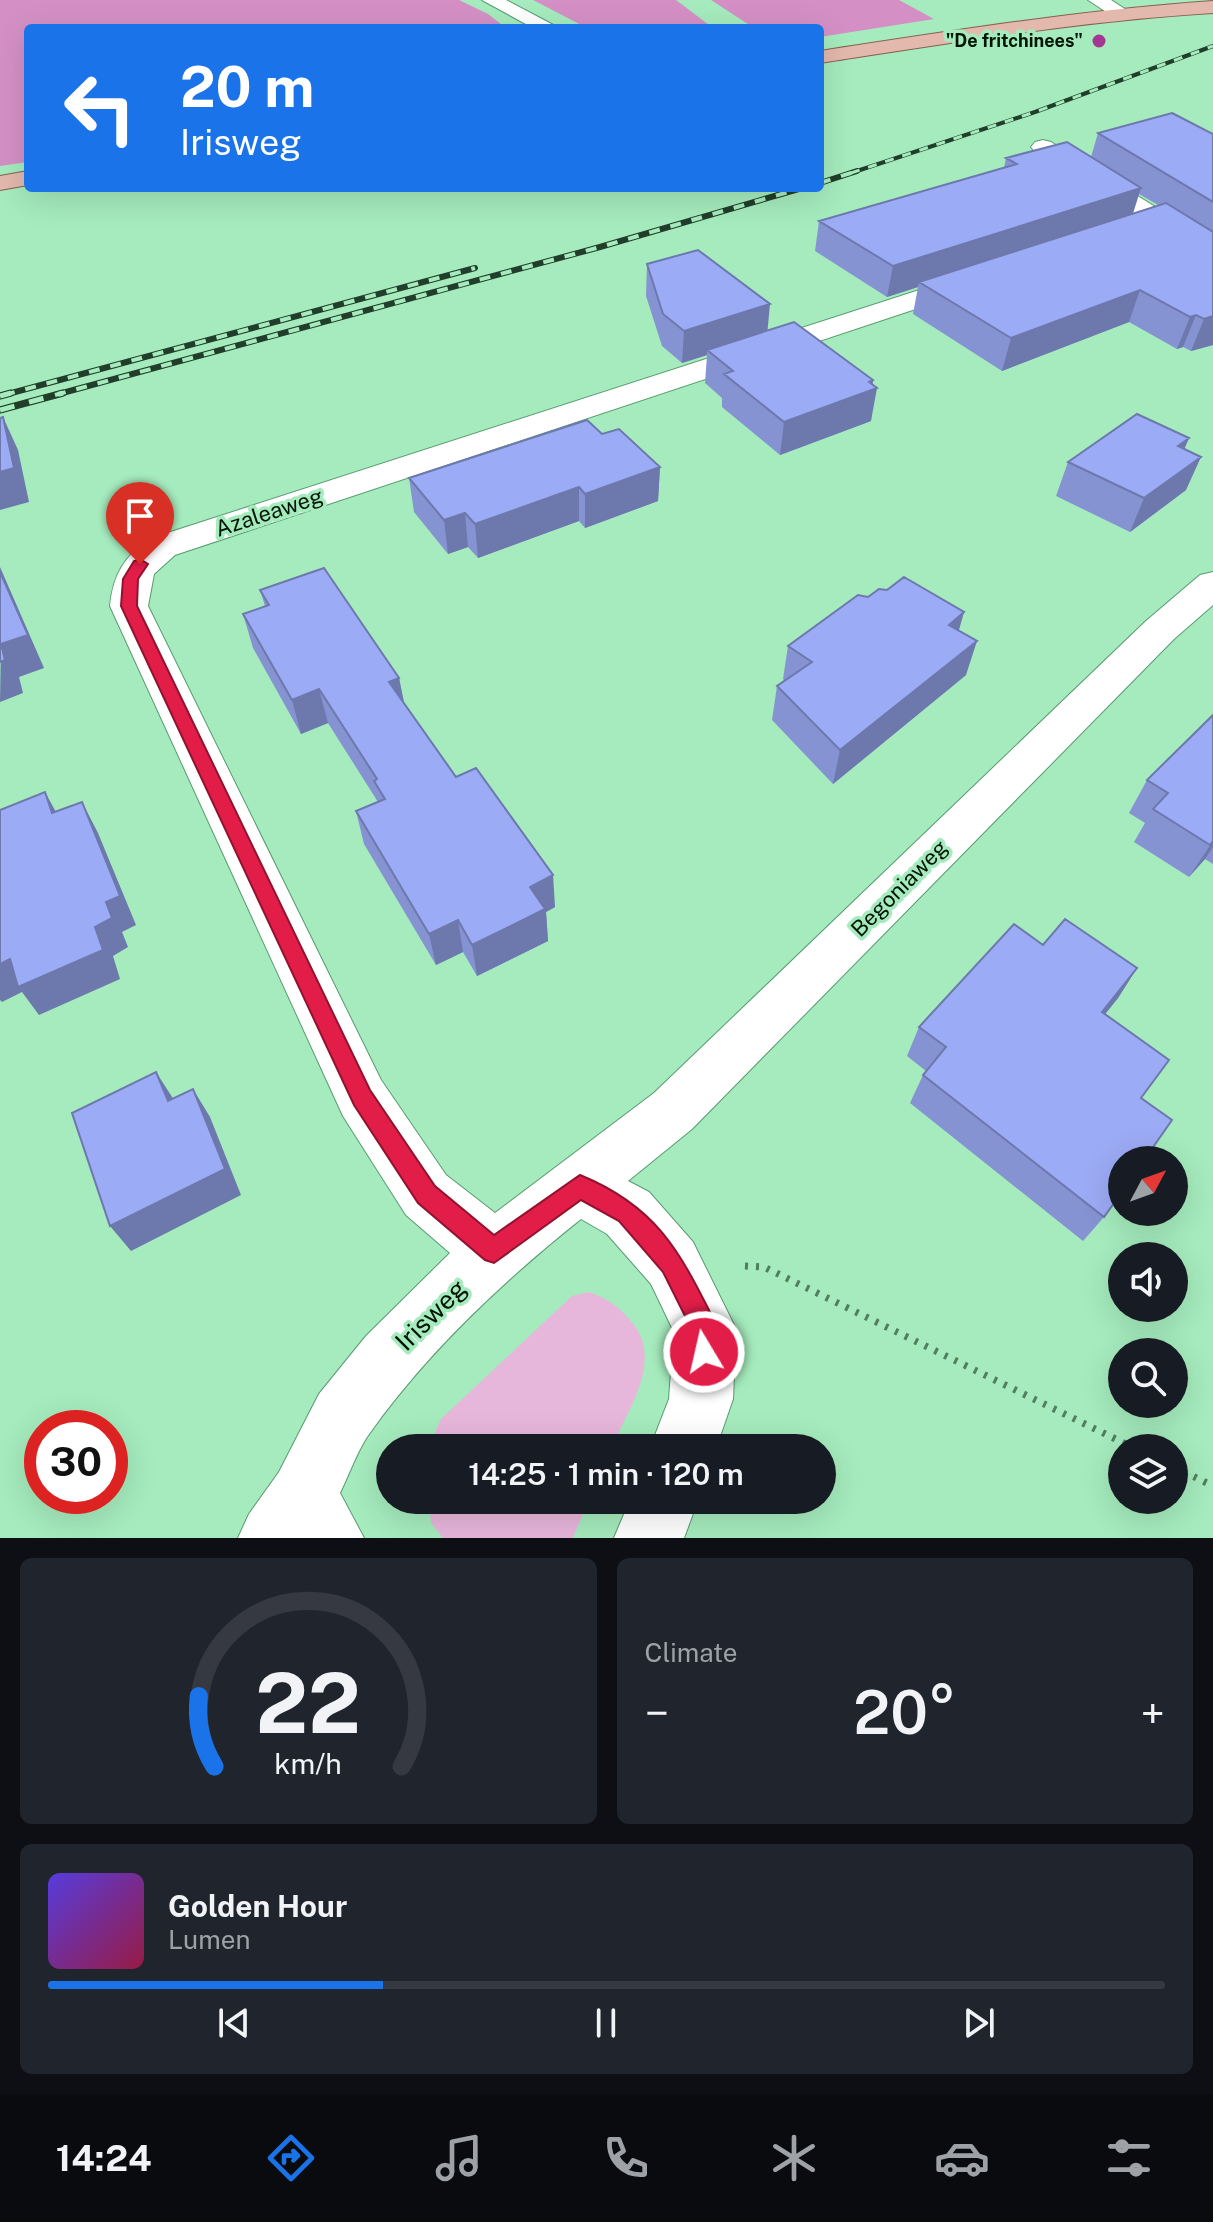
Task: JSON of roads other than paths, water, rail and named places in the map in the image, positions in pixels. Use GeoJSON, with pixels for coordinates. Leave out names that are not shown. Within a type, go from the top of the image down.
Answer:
{"type":"FeatureCollection","features":[{"type":"Feature","properties":{"kind":"main road"},"geometry":{"type":"LineString","coordinates":[[824,56],[1187,4],[1213,7]]}},
{"type":"Feature","properties":{"kind":"main road"},"geometry":{"type":"LineString","coordinates":[[0,180],[24,177]]}},
{"type":"Feature","properties":{"kind":"street"},"geometry":{"type":"LineString","coordinates":[[491,0],[541,24]]}},
{"type":"Feature","properties":{"kind":"street"},"geometry":{"type":"LineString","coordinates":[[1097,0],[1121,13]]}},
{"type":"Feature","properties":{"kind":"street"},"geometry":{"type":"LineString","coordinates":[[1043,147],[1213,255]]}},
{"type":"Feature","properties":{"kind":"street"},"geometry":{"type":"LineString","coordinates":[[1113,235],[1157,221]]}},
{"type":"Feature","properties":{"kind":"street","name":"Azaleaweg"},"geometry":{"type":"LineString","coordinates":[[494,1251],[426,1195],[362,1098],[129,606],[130,579],[140,564],[162,547],[1010,269]]}},
{"type":"Feature","properties":{"kind":"street","name":"Begoniaweg"},"geometry":{"type":"LineString","coordinates":[[580,1187],[673,1111],[1160,630],[1213,584]]}},
{"type":"Feature","properties":{"kind":"street"},"geometry":{"type":"LineString","coordinates":[[580,1187],[628,1213],[672,1263],[705,1329],[701,1399],[688,1434]]}},
{"type":"Feature","properties":{"kind":"street","name":"Irisweg"},"geometry":{"type":"LineString","coordinates":[[302,1524],[342,1417],[388,1358],[494,1251],[580,1187]]}},
{"type":"Feature","properties":{"kind":"street"},"geometry":{"type":"LineString","coordinates":[[649,1538],[658,1514]]}},
{"type":"Feature","properties":{"kind":"railway"},"geometry":{"type":"LineString","coordinates":[[851,173],[1035,112],[1213,46]]}},
{"type":"Feature","properties":{"kind":"railway"},"geometry":{"type":"LineString","coordinates":[[824,182],[857,171]]}},
{"type":"Feature","properties":{"kind":"railway"},"geometry":{"type":"LineString","coordinates":[[55,395],[600,247],[788,192]]}},
{"type":"Feature","properties":{"kind":"railway"},"geometry":{"type":"LineString","coordinates":[[4,395],[475,268]]}},
{"type":"Feature","properties":{"kind":"railway"},"geometry":{"type":"LineString","coordinates":[[0,396],[11,393]]}},
{"type":"Feature","properties":{"kind":"railway"},"geometry":{"type":"LineString","coordinates":[[0,410],[63,393]]}},
{"type":"Feature","properties":{"kind":"place","name":"\"De fritchinees\""},"geometry":{"type":"Point","coordinates":[1099,41]}}]}
